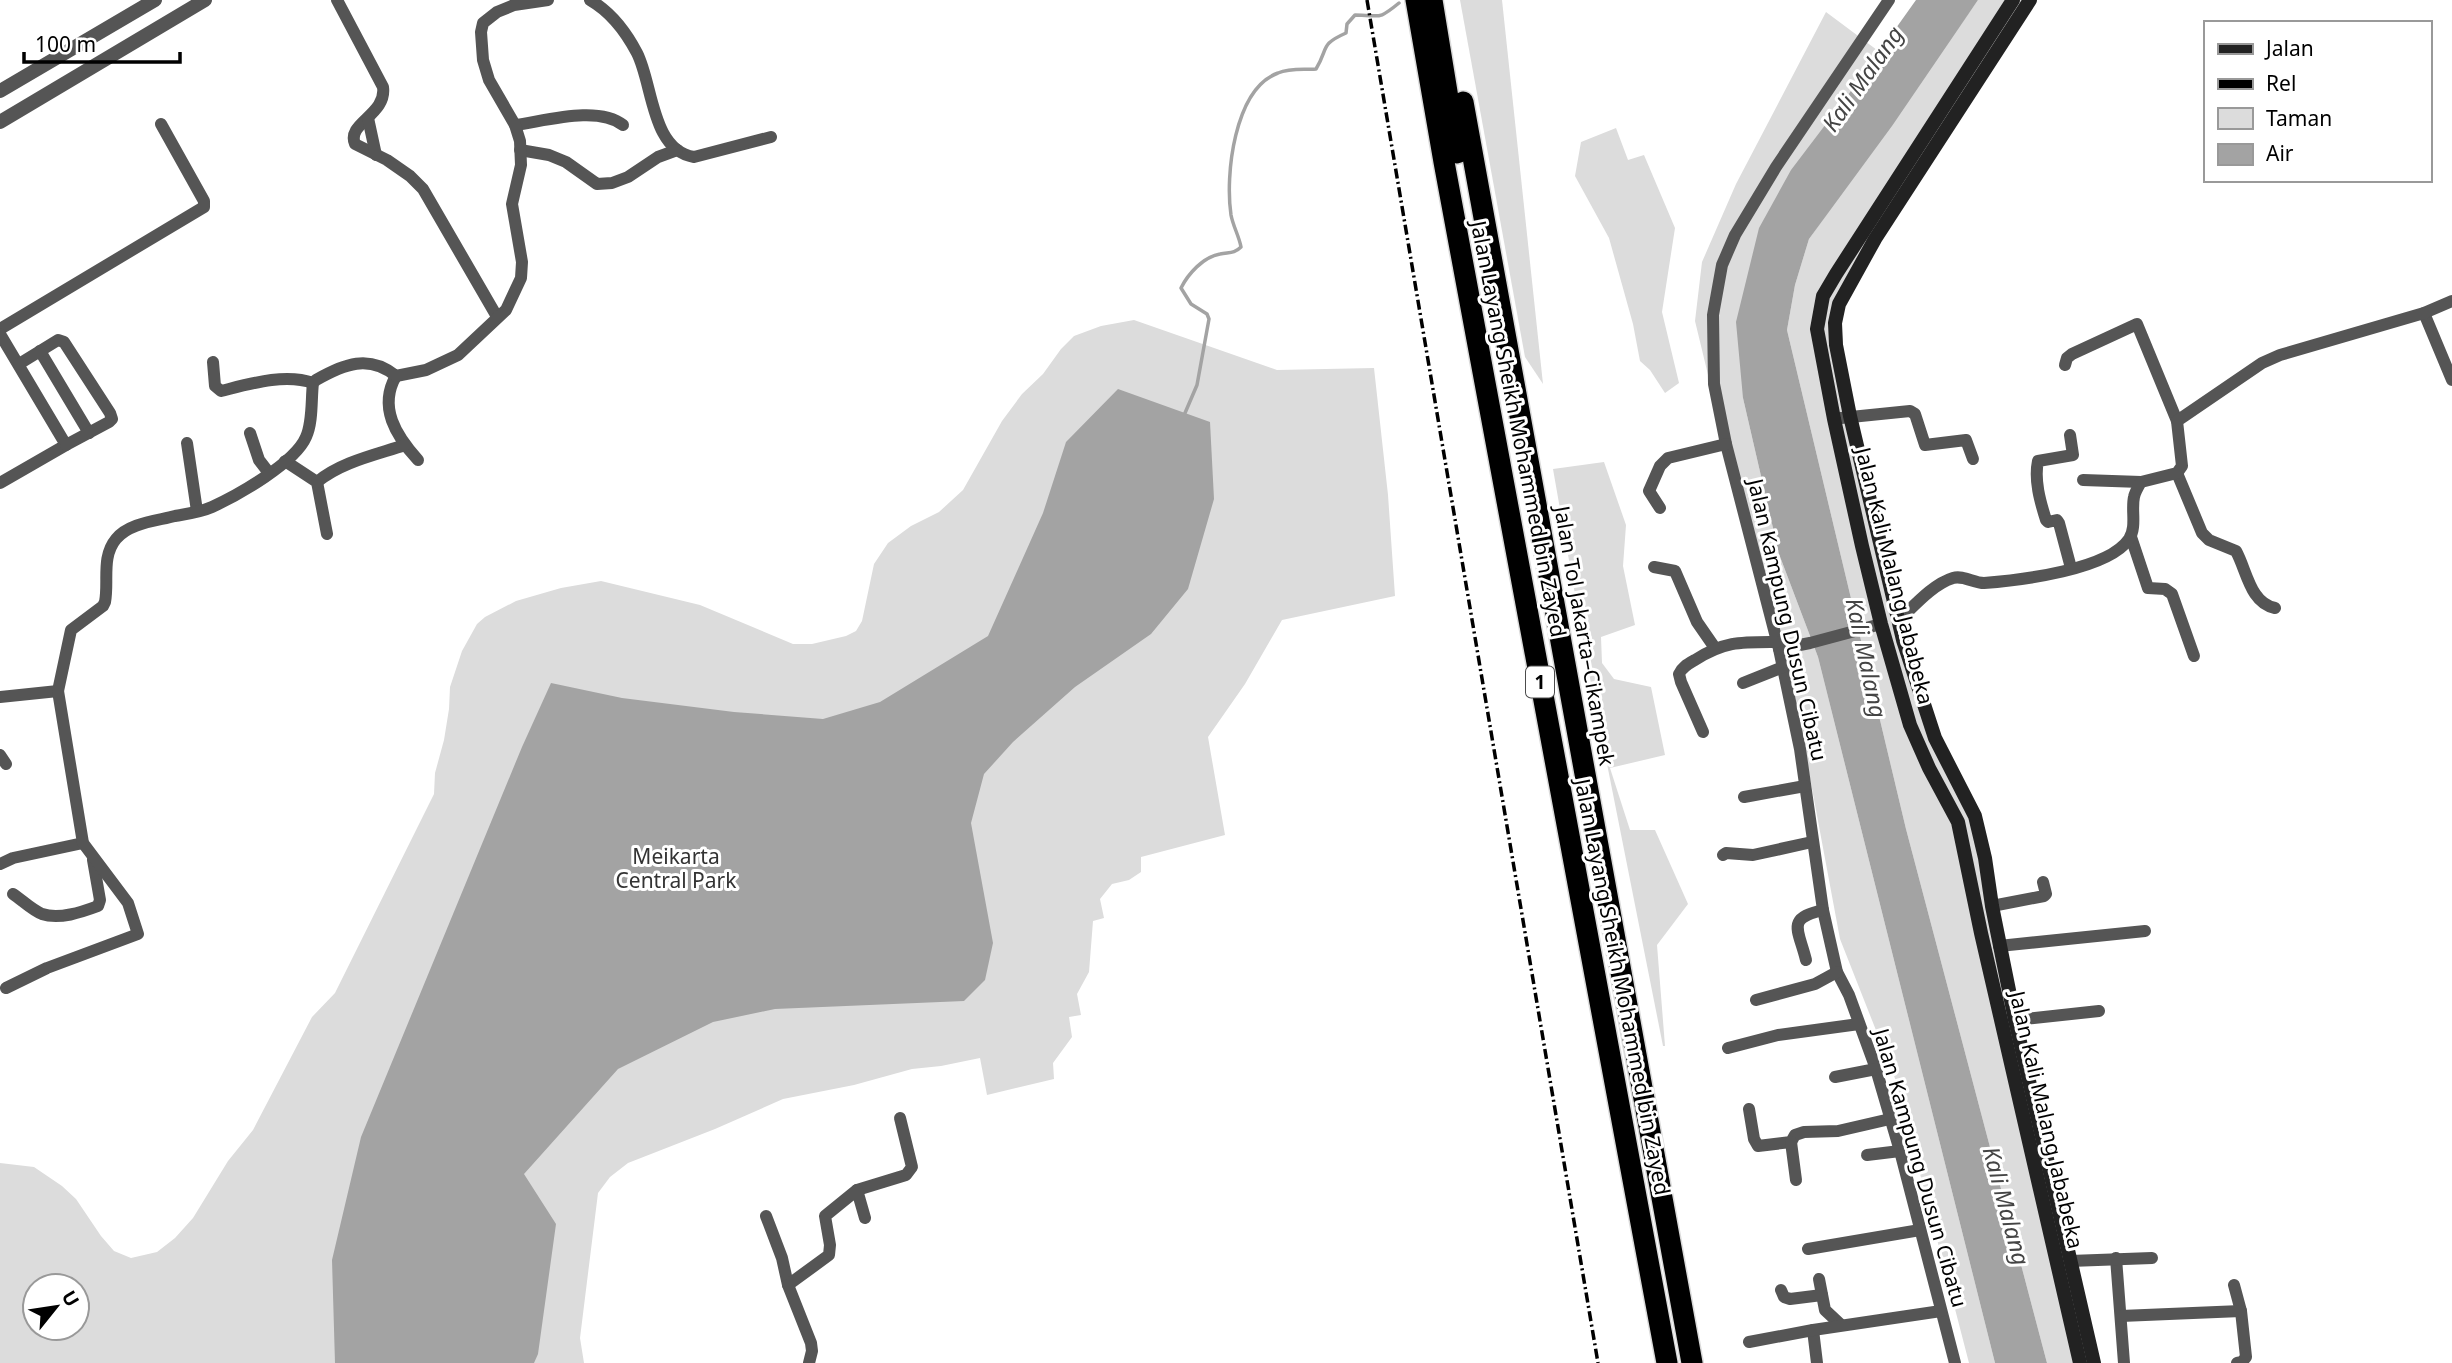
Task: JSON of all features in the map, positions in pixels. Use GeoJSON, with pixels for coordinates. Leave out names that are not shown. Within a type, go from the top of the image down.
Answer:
{"type":"FeatureCollection","features":[{"type":"Feature","properties":{"kind":"highway","name":"1"},"geometry":{"type":"LineString","coordinates":[[1414,0],[1434,133],[1568,847],[1661,1363]]}},
{"type":"Feature","properties":{"kind":"highway","name":"Jalan Layang Sheikh Mohammed bin Zayed"},"geometry":{"type":"LineString","coordinates":[[1414,0],[1667,1363]]}},
{"type":"Feature","properties":{"kind":"highway","name":"Jalan Layang Sheikh Mohammed bin Zayed"},"geometry":{"type":"LineString","coordinates":[[1432,0],[1460,170],[1681,1363]]}},
{"type":"Feature","properties":{"kind":"highway","name":"Jalan Tol Jakarta–Cikampek"},"geometry":{"type":"LineString","coordinates":[[1447,0],[1692,1363]]}},
{"type":"Feature","properties":{"kind":"main road","name":"Jalan Kali Malang Jababeka"},"geometry":{"type":"LineString","coordinates":[[2013,0],[1823,296],[1817,329],[1834,419],[1881,624],[1910,724],[1958,822],[2080,1363]]}},
{"type":"Feature","properties":{"kind":"main road","name":"Jalan Kali Malang Jababeka"},"geometry":{"type":"LineString","coordinates":[[2030,0],[1888,218],[1839,304],[1835,323],[1836,345],[1850,416],[1899,620],[1935,738],[1975,816],[2015,1020],[2094,1363]]}},
{"type":"Feature","properties":{"kind":"main road"},"geometry":{"type":"LineString","coordinates":[[1862,546],[1879,542]]}},
{"type":"Feature","properties":{"kind":"main road"},"geometry":{"type":"LineString","coordinates":[[1967,861],[1985,858]]}},
{"type":"Feature","properties":{"kind":"street"},"geometry":{"type":"LineString","coordinates":[[0,91],[155,0]]}},
{"type":"Feature","properties":{"kind":"street"},"geometry":{"type":"LineString","coordinates":[[0,122],[205,0]]}},
{"type":"Feature","properties":{"kind":"street"},"geometry":{"type":"LineString","coordinates":[[337,0],[383,87],[384,95],[377,109],[354,131],[352,137],[355,144],[387,160],[423,189],[496,315]]}},
{"type":"Feature","properties":{"kind":"street"},"geometry":{"type":"LineString","coordinates":[[6,989],[47,968],[138,934],[128,903],[83,843],[58,691],[71,630],[105,602],[107,561],[116,539],[126,530],[139,525],[210,508],[285,461],[308,434],[313,383],[322,376],[365,362],[382,366],[396,376],[426,370],[458,355],[509,305],[522,270],[512,204],[521,165],[520,150],[515,125],[493,90],[486,73],[481,32],[483,23],[506,7],[548,0]]}},
{"type":"Feature","properties":{"kind":"street"},"geometry":{"type":"LineString","coordinates":[[590,0],[612,16],[637,53],[646,74],[658,124],[684,156],[694,157],[771,137]]}},
{"type":"Feature","properties":{"kind":"street","name":"Jalan Kampung Dusun Cibatu"},"geometry":{"type":"LineString","coordinates":[[1889,0],[1776,167],[1735,235],[1722,265],[1713,316],[1714,384],[1726,444],[1783,667],[1805,786],[1823,910],[1838,972],[1876,1069],[1955,1363]]}},
{"type":"Feature","properties":{"kind":"street"},"geometry":{"type":"LineString","coordinates":[[515,125],[599,115],[614,118],[623,125]]}},
{"type":"Feature","properties":{"kind":"street"},"geometry":{"type":"LineString","coordinates":[[368,118],[376,155]]}},
{"type":"Feature","properties":{"kind":"street"},"geometry":{"type":"LineString","coordinates":[[0,329],[204,207],[204,201],[161,124]]}},
{"type":"Feature","properties":{"kind":"street"},"geometry":{"type":"LineString","coordinates":[[520,150],[549,155],[566,162],[597,184],[612,183],[628,177],[658,157],[677,150]]}},
{"type":"Feature","properties":{"kind":"street"},"geometry":{"type":"LineString","coordinates":[[2177,421],[2262,363],[2280,355],[2424,313],[2452,301]]}},
{"type":"Feature","properties":{"kind":"street"},"geometry":{"type":"LineString","coordinates":[[2424,313],[2452,380]]}},
{"type":"Feature","properties":{"kind":"street"},"geometry":{"type":"LineString","coordinates":[[2065,365],[2072,354],[2137,324],[2177,421],[2183,461],[2177,473],[2202,533],[2209,540],[2236,551],[2257,597],[2266,606],[2275,608]]}},
{"type":"Feature","properties":{"kind":"street"},"geometry":{"type":"LineString","coordinates":[[0,334],[66,445]]}},
{"type":"Feature","properties":{"kind":"street"},"geometry":{"type":"LineString","coordinates":[[0,483],[111,419],[110,413],[64,342],[58,340],[19,364]]}},
{"type":"Feature","properties":{"kind":"street"},"geometry":{"type":"LineString","coordinates":[[40,351],[89,433]]}},
{"type":"Feature","properties":{"kind":"street"},"geometry":{"type":"LineString","coordinates":[[213,362],[215,386],[221,391],[266,381],[301,379],[313,383]]}},
{"type":"Feature","properties":{"kind":"street"},"geometry":{"type":"LineString","coordinates":[[396,376],[390,386],[387,405],[405,445],[418,460]]}},
{"type":"Feature","properties":{"kind":"street"},"geometry":{"type":"LineString","coordinates":[[1834,419],[1913,412],[1925,444],[1966,440],[1973,459]]}},
{"type":"Feature","properties":{"kind":"street"},"geometry":{"type":"LineString","coordinates":[[250,433],[259,460],[269,473]]}},
{"type":"Feature","properties":{"kind":"street"},"geometry":{"type":"LineString","coordinates":[[2070,435],[2073,455],[2040,460],[2037,469],[2038,495],[2046,520],[2059,523],[2071,568]]}},
{"type":"Feature","properties":{"kind":"street"},"geometry":{"type":"LineString","coordinates":[[187,443],[197,512]]}},
{"type":"Feature","properties":{"kind":"street"},"geometry":{"type":"LineString","coordinates":[[1660,508],[1648,491],[1664,462],[1726,444]]}},
{"type":"Feature","properties":{"kind":"street"},"geometry":{"type":"LineString","coordinates":[[317,482],[342,466],[405,445]]}},
{"type":"Feature","properties":{"kind":"street"},"geometry":{"type":"LineString","coordinates":[[285,461],[317,482],[327,534]]}},
{"type":"Feature","properties":{"kind":"street"},"geometry":{"type":"LineString","coordinates":[[2083,480],[2141,482],[2177,473]]}},
{"type":"Feature","properties":{"kind":"street"},"geometry":{"type":"LineString","coordinates":[[2141,482],[2134,495],[2131,537],[2148,588],[2165,589],[2172,594],[2194,656]]}},
{"type":"Feature","properties":{"kind":"street"},"geometry":{"type":"LineString","coordinates":[[1899,620],[1943,581],[1957,577],[1980,583],[2020,579],[2086,566],[2103,560],[2121,548],[2131,537]]}},
{"type":"Feature","properties":{"kind":"street"},"geometry":{"type":"LineString","coordinates":[[1654,567],[1675,571],[1697,622],[1715,648]]}},
{"type":"Feature","properties":{"kind":"street"},"geometry":{"type":"LineString","coordinates":[[1703,732],[1679,674],[1682,668],[1715,648],[1742,642],[1777,646],[1810,643],[1881,624]]}},
{"type":"Feature","properties":{"kind":"street"},"geometry":{"type":"LineString","coordinates":[[1743,683],[1783,667]]}},
{"type":"Feature","properties":{"kind":"street"},"geometry":{"type":"LineString","coordinates":[[0,697],[58,691]]}},
{"type":"Feature","properties":{"kind":"street"},"geometry":{"type":"LineString","coordinates":[[1744,797],[1805,786]]}},
{"type":"Feature","properties":{"kind":"street"},"geometry":{"type":"LineString","coordinates":[[1723,855],[1754,855],[1812,842]]}},
{"type":"Feature","properties":{"kind":"street"},"geometry":{"type":"LineString","coordinates":[[0,864],[13,858],[83,843]]}},
{"type":"Feature","properties":{"kind":"street"},"geometry":{"type":"LineString","coordinates":[[13,894],[41,914],[53,916],[80,913],[98,906],[100,900],[92,856]]}},
{"type":"Feature","properties":{"kind":"street"},"geometry":{"type":"LineString","coordinates":[[1992,906],[2044,896],[2046,894],[2043,882]]}},
{"type":"Feature","properties":{"kind":"street"},"geometry":{"type":"LineString","coordinates":[[1806,960],[1797,924],[1805,915],[1823,910]]}},
{"type":"Feature","properties":{"kind":"street"},"geometry":{"type":"LineString","coordinates":[[1999,946],[2145,931]]}},
{"type":"Feature","properties":{"kind":"street"},"geometry":{"type":"LineString","coordinates":[[1756,1000],[1815,984],[1838,972]]}},
{"type":"Feature","properties":{"kind":"street"},"geometry":{"type":"LineString","coordinates":[[2015,1020],[2099,1011]]}},
{"type":"Feature","properties":{"kind":"street"},"geometry":{"type":"LineString","coordinates":[[1728,1048],[1778,1035],[1859,1024]]}},
{"type":"Feature","properties":{"kind":"street"},"geometry":{"type":"LineString","coordinates":[[1835,1077],[1876,1069]]}},
{"type":"Feature","properties":{"kind":"street"},"geometry":{"type":"LineString","coordinates":[[1749,1110],[1755,1144],[1758,1146],[1791,1142]]}},
{"type":"Feature","properties":{"kind":"street"},"geometry":{"type":"LineString","coordinates":[[788,1285],[829,1255],[825,1216],[857,1191],[906,1175],[910,1171],[912,1167],[900,1118]]}},
{"type":"Feature","properties":{"kind":"street"},"geometry":{"type":"LineString","coordinates":[[1796,1180],[1791,1142],[1795,1135],[1804,1132],[1838,1131],[1890,1119]]}},
{"type":"Feature","properties":{"kind":"street"},"geometry":{"type":"LineString","coordinates":[[1867,1155],[1900,1151]]}},
{"type":"Feature","properties":{"kind":"street"},"geometry":{"type":"LineString","coordinates":[[857,1191],[865,1217]]}},
{"type":"Feature","properties":{"kind":"street"},"geometry":{"type":"LineString","coordinates":[[766,1216],[782,1258],[788,1285],[811,1343],[809,1363]]}},
{"type":"Feature","properties":{"kind":"street"},"geometry":{"type":"LineString","coordinates":[[1808,1249],[1920,1230]]}},
{"type":"Feature","properties":{"kind":"street"},"geometry":{"type":"LineString","coordinates":[[2116,1258],[2124,1363]]}},
{"type":"Feature","properties":{"kind":"street"},"geometry":{"type":"LineString","coordinates":[[2070,1261],[2152,1258]]}},
{"type":"Feature","properties":{"kind":"street"},"geometry":{"type":"LineString","coordinates":[[1819,1279],[1825,1310],[1841,1325]]}},
{"type":"Feature","properties":{"kind":"street"},"geometry":{"type":"LineString","coordinates":[[2234,1285],[2241,1311],[2246,1357],[2237,1363]]}},
{"type":"Feature","properties":{"kind":"street"},"geometry":{"type":"LineString","coordinates":[[1781,1290],[1786,1298],[1822,1295]]}},
{"type":"Feature","properties":{"kind":"street"},"geometry":{"type":"LineString","coordinates":[[1749,1342],[1841,1325],[1941,1311]]}},
{"type":"Feature","properties":{"kind":"street"},"geometry":{"type":"LineString","coordinates":[[2121,1316],[2241,1311]]}},
{"type":"Feature","properties":{"kind":"street"},"geometry":{"type":"LineString","coordinates":[[1812,1330],[1817,1363]]}},
{"type":"Feature","properties":{"kind":"green space"},"geometry":{"type":"Polygon","coordinates":[[[1460,0],[1502,0],[1543,384],[1525,357],[1460,0]]]}},
{"type":"Feature","properties":{"kind":"green space"},"geometry":{"type":"Polygon","coordinates":[[[1978,0],[2030,0],[1839,304],[1850,416],[1935,738],[1975,816],[2094,1363],[2047,1363],[1906,829],[1787,330],[1795,285],[1809,239],[1978,0]]]}},
{"type":"Feature","properties":{"kind":"green space"},"geometry":{"type":"Polygon","coordinates":[[[1826,12],[1881,53],[1743,398],[1779,554],[1818,657],[1995,1363],[1969,1363],[1896,1081],[1840,939],[1794,692],[1724,441],[1695,321],[1702,262],[1736,184],[1826,12]]]}},
{"type":"Feature","properties":{"kind":"green space"},"geometry":{"type":"Polygon","coordinates":[[[1616,128],[1628,160],[1644,155],[1675,228],[1662,312],[1679,383],[1665,393],[1650,370],[1640,361],[1633,324],[1609,238],[1575,176],[1581,142],[1616,128]]]}},
{"type":"Feature","properties":{"kind":"green space","name":"Meikarta Central Park"},"geometry":{"type":"Polygon","coordinates":[[[1134,320],[1277,370],[1374,368],[1388,495],[1395,596],[1282,620],[1245,684],[1208,737],[1225,835],[1141,857],[1141,872],[1129,880],[1112,884],[1100,899],[1104,918],[1093,921],[1089,972],[1077,994],[1081,1015],[1069,1017],[1072,1037],[1053,1063],[1054,1079],[987,1095],[980,1058],[912,1069],[854,1085],[783,1099],[628,1163],[610,1177],[598,1193],[580,1338],[584,1363],[0,1363],[0,1163],[34,1167],[62,1186],[76,1199],[114,1251],[131,1258],[157,1252],[175,1238],[193,1218],[228,1161],[253,1130],[312,1017],[335,993],[434,794],[435,773],[449,709],[450,687],[462,651],[477,624],[516,601],[561,588],[601,581],[700,605],[793,644],[812,644],[846,636],[856,631],[862,621],[874,564],[888,543],[911,526],[939,512],[963,490],[1002,421],[1022,394],[1043,374],[1074,336],[1101,326],[1134,320]]]}},
{"type":"Feature","properties":{"kind":"green space"},"geometry":{"type":"Polygon","coordinates":[[[1604,462],[1626,525],[1623,566],[1635,625],[1601,637],[1602,663],[1614,679],[1651,687],[1665,755],[1610,768],[1630,830],[1655,830],[1688,904],[1657,945],[1665,1046],[1587,663],[1553,469],[1604,462]]]}},
{"type":"Feature","properties":{"kind":"water","name":"Kali Malang"},"geometry":{"type":"Polygon","coordinates":[[[1916,0],[1978,0],[1892,126],[1809,239],[1795,285],[1787,330],[1906,829],[2047,1363],[1995,1363],[1818,657],[1779,554],[1743,398],[1736,322],[1759,228],[1791,170],[1916,0]]]}},
{"type":"Feature","properties":{"kind":"water"},"geometry":{"type":"Polygon","coordinates":[[[1118,389],[1210,422],[1214,499],[1188,589],[1151,634],[1075,687],[1013,742],[984,774],[971,823],[993,943],[985,980],[964,1001],[775,1009],[713,1022],[618,1069],[524,1174],[556,1224],[538,1354],[534,1363],[335,1363],[332,1260],[361,1137],[551,683],[622,698],[734,712],[823,719],[880,702],[988,636],[1043,513],[1066,442],[1118,389]]]}},
{"type":"Feature","properties":{"kind":"waterway"},"geometry":{"type":"LineString","coordinates":[[1185,413],[1197,385],[1209,319],[1207,314],[1191,304],[1181,288],[1202,262],[1214,256],[1234,252],[1241,247],[1231,215],[1230,179],[1236,135],[1251,96],[1263,82],[1278,73],[1316,69],[1328,44],[1346,33],[1347,24],[1355,15],[1378,16],[1399,3]]}},
{"type":"Feature","properties":{"kind":"railway"},"geometry":{"type":"LineString","coordinates":[[1367,0],[1598,1363]]}}]}
